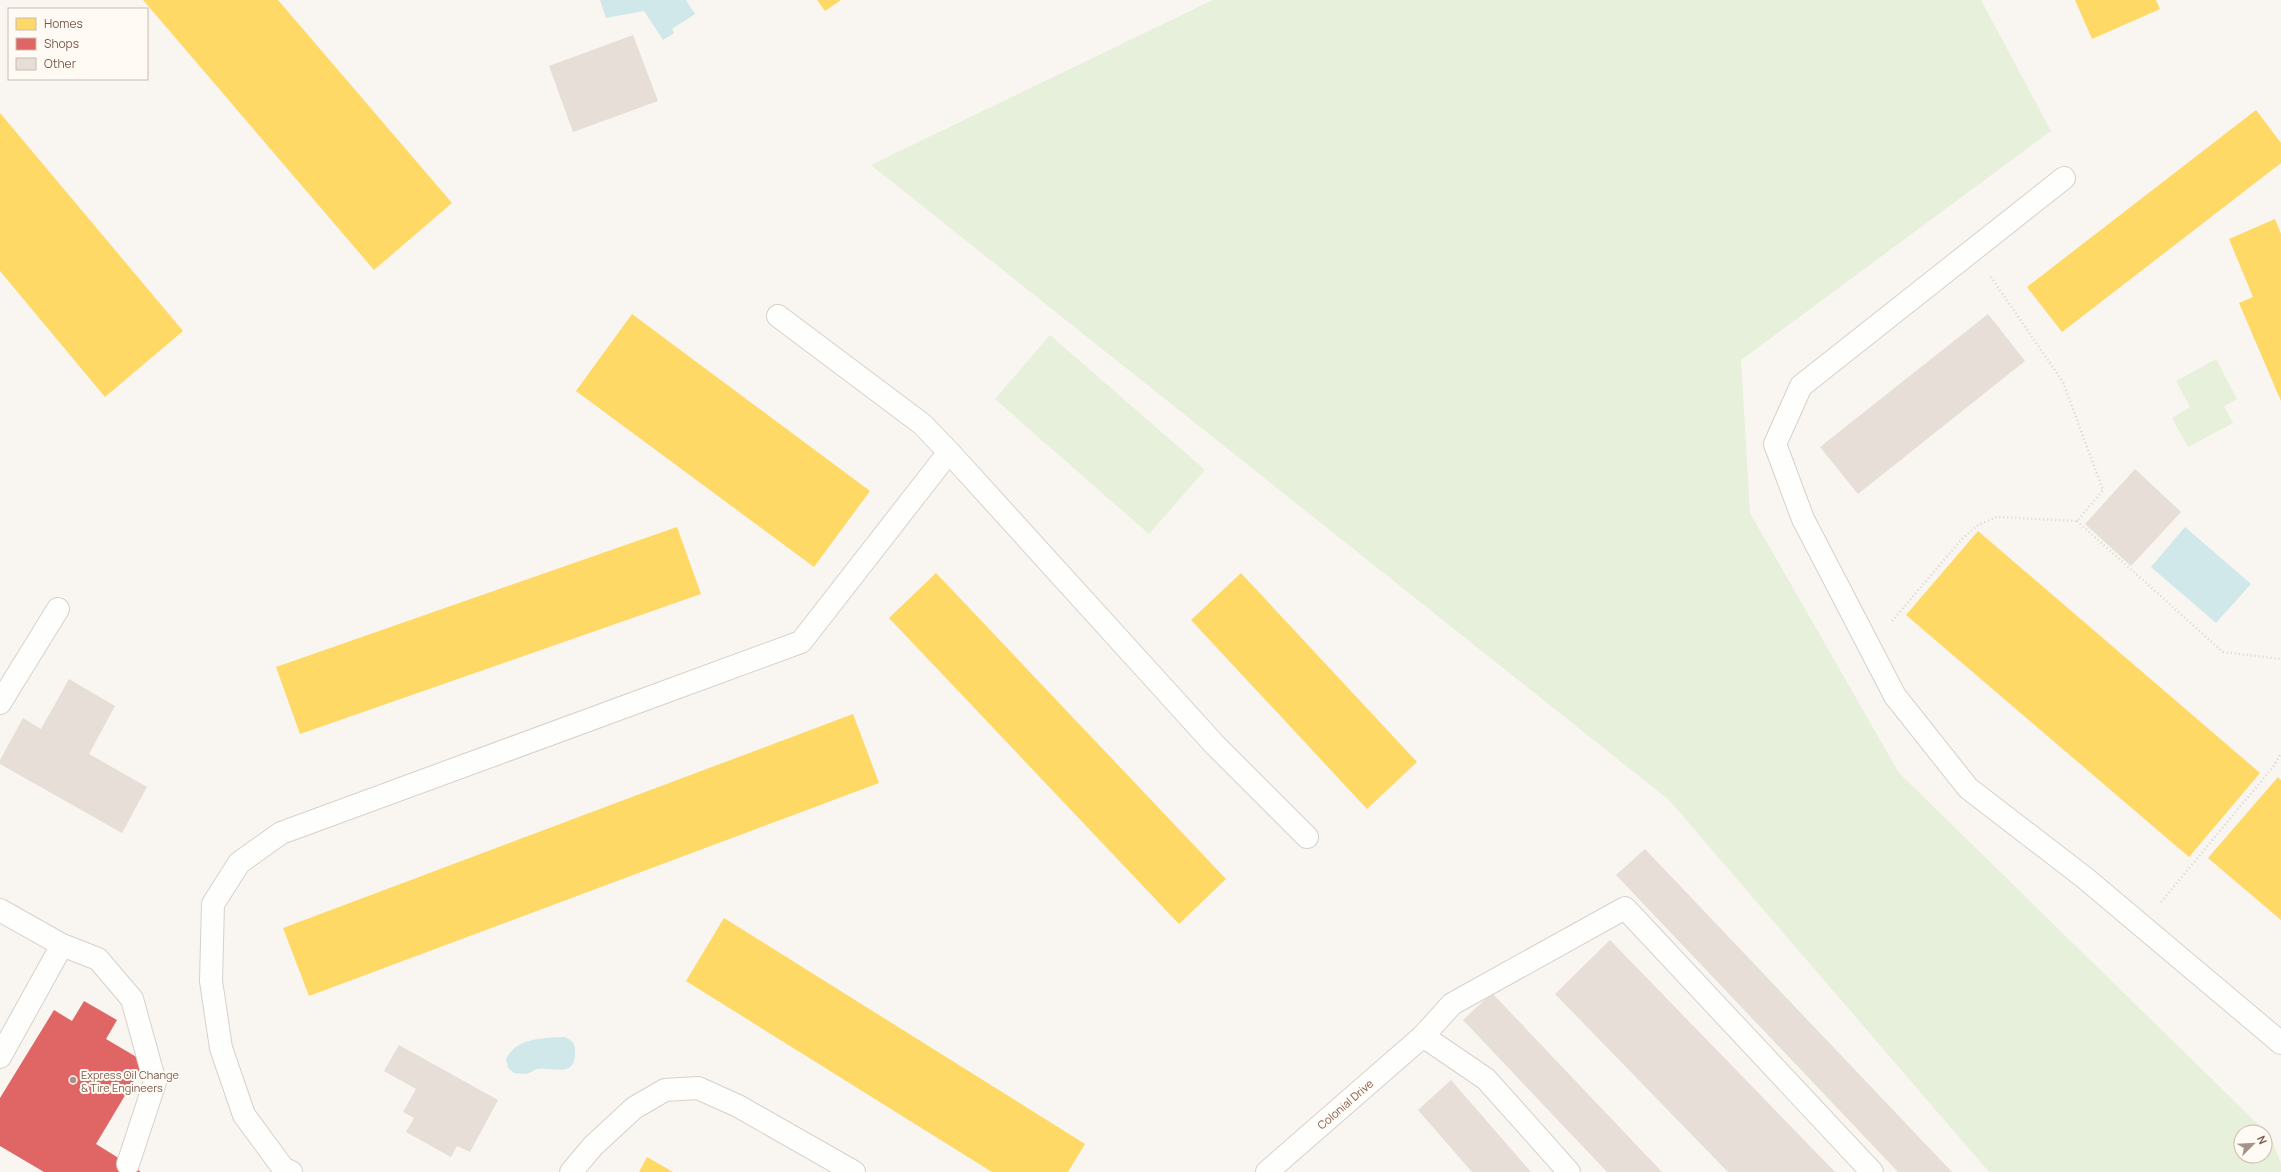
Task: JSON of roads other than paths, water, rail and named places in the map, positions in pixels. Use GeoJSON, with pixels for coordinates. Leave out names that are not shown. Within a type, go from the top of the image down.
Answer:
{"type":"FeatureCollection","features":[{"type":"Feature","properties":{"kind":"street"},"geometry":{"type":"LineString","coordinates":[[2064,178],[1801,386],[1775,444],[1803,519],[1895,696],[1968,788],[2142,925],[2281,1043]]}},
{"type":"Feature","properties":{"kind":"street"},"geometry":{"type":"LineString","coordinates":[[778,316],[922,424],[1215,745],[1307,837]]}},
{"type":"Feature","properties":{"kind":"street"},"geometry":{"type":"LineString","coordinates":[[291,1172],[283,1168],[244,1115],[221,1048],[211,981],[213,904],[239,863],[282,833],[801,642],[949,452]]}},
{"type":"Feature","properties":{"kind":"street"},"geometry":{"type":"LineString","coordinates":[[0,703],[58,609]]}},
{"type":"Feature","properties":{"kind":"street","name":"Colonial Drive"},"geometry":{"type":"LineString","coordinates":[[1268,1172],[1423,1036],[1452,1004],[1625,908],[1872,1172]]}},
{"type":"Feature","properties":{"kind":"street"},"geometry":{"type":"LineString","coordinates":[[0,910],[62,945],[98,959],[132,999],[155,1082],[128,1164]]}},
{"type":"Feature","properties":{"kind":"street"},"geometry":{"type":"LineString","coordinates":[[0,1057],[62,945]]}},
{"type":"Feature","properties":{"kind":"street"},"geometry":{"type":"LineString","coordinates":[[1423,1036],[1486,1079],[1569,1172]]}},
{"type":"Feature","properties":{"kind":"street"},"geometry":{"type":"LineString","coordinates":[[571,1172],[593,1146],[634,1108],[666,1090],[698,1088],[738,1106],[854,1172]]}},
{"type":"Feature","properties":{"kind":"water"},"geometry":{"type":"Polygon","coordinates":[[[600,0],[686,0],[695,14],[672,29],[674,33],[663,40],[644,11],[606,18],[600,0]]]}},
{"type":"Feature","properties":{"kind":"water"},"geometry":{"type":"Polygon","coordinates":[[[2185,527],[2251,584],[2216,623],[2151,567],[2185,527]]]}},
{"type":"Feature","properties":{"kind":"water"},"geometry":{"type":"Polygon","coordinates":[[[565,1037],[573,1043],[575,1048],[574,1061],[567,1069],[537,1069],[526,1074],[514,1073],[508,1068],[506,1059],[517,1046],[532,1040],[565,1037]]]}},
{"type":"Feature","properties":{"kind":"place","name":"Express Oil Change & Tire Engineers"},"geometry":{"type":"Point","coordinates":[73,1080]}}]}
